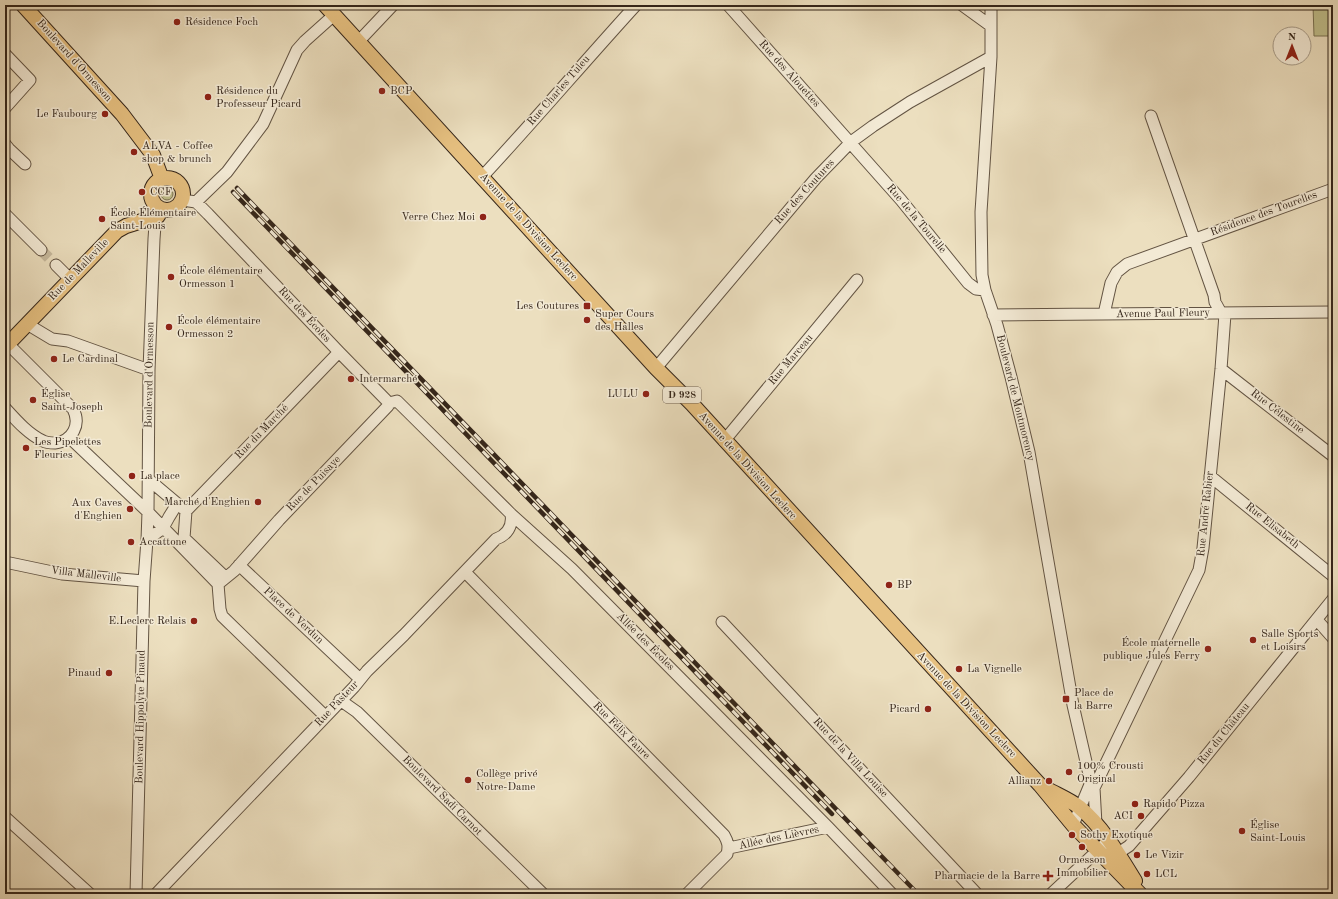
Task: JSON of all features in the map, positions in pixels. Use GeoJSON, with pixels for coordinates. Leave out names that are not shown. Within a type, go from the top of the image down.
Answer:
{"type":"FeatureCollection","features":[{"type":"Feature","properties":{"kind":"main road","name":"Boulevard d'Ormesson"},"geometry":{"type":"LineString","coordinates":[[23,5],[122,114],[153,155],[162,179]]}},
{"type":"Feature","properties":{"kind":"main road","name":"Avenue de la Division Leclerc"},"geometry":{"type":"LineString","coordinates":[[330,10],[656,368],[692,404],[724,441],[1040,785],[1073,825],[1107,855],[1141,894]]}},
{"type":"Feature","properties":{"kind":"main road"},"geometry":{"type":"LineString","coordinates":[[162,179],[172,179],[178,183],[182,191],[182,200],[175,207],[160,212],[153,203],[151,193],[154,184],[162,179]]}},
{"type":"Feature","properties":{"kind":"main road","name":"Rue de Malleville"},"geometry":{"type":"LineString","coordinates":[[6,345],[117,231],[160,212]]}},
{"type":"Feature","properties":{"kind":"main road","name":"Avenue de la Division Leclerc"},"geometry":{"type":"LineString","coordinates":[[1040,785],[1079,804],[1109,840],[1107,855]]}},
{"type":"Feature","properties":{"kind":"street"},"geometry":{"type":"LineString","coordinates":[[358,42],[393,5]]}},
{"type":"Feature","properties":{"kind":"street","name":"Rue Charles Tuleu"},"geometry":{"type":"LineString","coordinates":[[482,177],[636,5]]}},
{"type":"Feature","properties":{"kind":"street","name":"Rue des Alouettes"},"geometry":{"type":"LineString","coordinates":[[728,5],[851,142]]}},
{"type":"Feature","properties":{"kind":"street"},"geometry":{"type":"LineString","coordinates":[[962,5],[991,26]]}},
{"type":"Feature","properties":{"kind":"street","name":"Boulevard de Montmorency"},"geometry":{"type":"LineString","coordinates":[[992,5],[991,57],[982,212],[981,264],[985,290],[1013,384],[1030,452],[1074,705],[1093,785]]}},
{"type":"Feature","properties":{"kind":"street"},"geometry":{"type":"LineString","coordinates":[[182,200],[196,202],[227,172],[263,124],[297,50],[330,10]]}},
{"type":"Feature","properties":{"kind":"street"},"geometry":{"type":"LineString","coordinates":[[5,54],[30,80],[5,108]]}},
{"type":"Feature","properties":{"kind":"street","name":"Rue des Coutures"},"geometry":{"type":"LineString","coordinates":[[656,368],[816,178],[851,142],[910,102],[991,57]]}},
{"type":"Feature","properties":{"kind":"street","name":"Résidence des Tourelles"},"geometry":{"type":"LineString","coordinates":[[1151,116],[1195,239],[1215,302],[1223,313]]}},
{"type":"Feature","properties":{"kind":"street","name":"Rue de la Tourelle"},"geometry":{"type":"LineString","coordinates":[[851,142],[901,200],[968,283],[976,289],[985,290]]}},
{"type":"Feature","properties":{"kind":"street"},"geometry":{"type":"LineString","coordinates":[[6,149],[25,164]]}},
{"type":"Feature","properties":{"kind":"street","name":"Résidence des Tourelles"},"geometry":{"type":"LineString","coordinates":[[1104,314],[1111,283],[1117,272],[1127,264],[1333,189]]}},
{"type":"Feature","properties":{"kind":"street","name":"Rue des Écoles"},"geometry":{"type":"LineString","coordinates":[[196,202],[389,403]]}},
{"type":"Feature","properties":{"kind":"street","name":"Boulevard d'Ormesson"},"geometry":{"type":"LineString","coordinates":[[148,512],[149,370],[154,239],[155,225],[160,212]]}},
{"type":"Feature","properties":{"kind":"street"},"geometry":{"type":"LineString","coordinates":[[5,214],[41,250]]}},
{"type":"Feature","properties":{"kind":"street"},"geometry":{"type":"LineString","coordinates":[[56,265],[70,280]]}},
{"type":"Feature","properties":{"kind":"street","name":"Rue Marceau"},"geometry":{"type":"LineString","coordinates":[[724,441],[857,280]]}},
{"type":"Feature","properties":{"kind":"street","name":"Avenue Paul Fleury"},"geometry":{"type":"LineString","coordinates":[[993,315],[1333,312]]}},
{"type":"Feature","properties":{"kind":"street","name":"Rue André Rabier"},"geometry":{"type":"LineString","coordinates":[[1093,785],[1199,570],[1203,548],[1221,368],[1223,313]]}},
{"type":"Feature","properties":{"kind":"street"},"geometry":{"type":"LineString","coordinates":[[27,324],[52,339],[68,341],[149,370]]}},
{"type":"Feature","properties":{"kind":"street"},"geometry":{"type":"LineString","coordinates":[[5,408],[23,427],[43,441],[57,443],[70,438],[74,432],[77,416],[73,408],[6,345]]}},
{"type":"Feature","properties":{"kind":"street","name":"Rue du Marché"},"geometry":{"type":"LineString","coordinates":[[186,511],[339,352]]}},
{"type":"Feature","properties":{"kind":"street","name":"Rue Célestine"},"geometry":{"type":"LineString","coordinates":[[1221,368],[1333,456]]}},
{"type":"Feature","properties":{"kind":"street","name":"Allée des Écoles"},"geometry":{"type":"LineString","coordinates":[[389,403],[396,402],[511,514],[572,569],[828,827],[892,894]]}},
{"type":"Feature","properties":{"kind":"street","name":"Rue de Puisaye"},"geometry":{"type":"LineString","coordinates":[[239,565],[279,520],[388,406],[389,403]]}},
{"type":"Feature","properties":{"kind":"street"},"geometry":{"type":"LineString","coordinates":[[70,438],[163,528],[181,541],[222,581]]}},
{"type":"Feature","properties":{"kind":"street","name":"Rue Elisabeth"},"geometry":{"type":"LineString","coordinates":[[1210,476],[1333,576]]}},
{"type":"Feature","properties":{"kind":"street"},"geometry":{"type":"LineString","coordinates":[[128,493],[140,491],[148,482],[186,511],[181,541]]}},
{"type":"Feature","properties":{"kind":"street"},"geometry":{"type":"LineString","coordinates":[[147,540],[163,528],[168,517],[177,504]]}},
{"type":"Feature","properties":{"kind":"street","name":"Boulevard Hippolyte Pinaud"},"geometry":{"type":"LineString","coordinates":[[136,889],[144,581],[148,512]]}},
{"type":"Feature","properties":{"kind":"street","name":"Rue Pasteur"},"geometry":{"type":"LineString","coordinates":[[136,889],[157,894],[360,679],[496,539],[501,537],[510,527],[512,521],[511,514]]}},
{"type":"Feature","properties":{"kind":"street","name":"Villa Malleville"},"geometry":{"type":"LineString","coordinates":[[5,562],[62,574],[144,581]]}},
{"type":"Feature","properties":{"kind":"street"},"geometry":{"type":"LineString","coordinates":[[239,565],[222,581],[220,609],[222,616],[325,716]]}},
{"type":"Feature","properties":{"kind":"street","name":"Place de Verdun"},"geometry":{"type":"LineString","coordinates":[[239,565],[360,679]]}},
{"type":"Feature","properties":{"kind":"street","name":"Rue Félix Faure"},"geometry":{"type":"LineString","coordinates":[[465,572],[724,835],[728,842],[729,848]]}},
{"type":"Feature","properties":{"kind":"street","name":"Rue du Château"},"geometry":{"type":"LineString","coordinates":[[1051,894],[1107,855],[1129,846],[1189,777],[1333,599]]}},
{"type":"Feature","properties":{"kind":"street"},"geometry":{"type":"LineString","coordinates":[[1317,620],[1333,638]]}},
{"type":"Feature","properties":{"kind":"street","name":"Rue de la Villa Louise"},"geometry":{"type":"LineString","coordinates":[[722,622],[977,894]]}},
{"type":"Feature","properties":{"kind":"street","name":"Boulevard Sadi Carnot"},"geometry":{"type":"LineString","coordinates":[[340,700],[357,712],[543,894]]}},
{"type":"Feature","properties":{"kind":"street"},"geometry":{"type":"LineString","coordinates":[[1073,825],[1079,804],[1093,785]]}},
{"type":"Feature","properties":{"kind":"street"},"geometry":{"type":"LineString","coordinates":[[1093,785],[1096,824]]}},
{"type":"Feature","properties":{"kind":"street"},"geometry":{"type":"LineString","coordinates":[[5,817],[90,894]]}},
{"type":"Feature","properties":{"kind":"street","name":"Allée des Lièvres"},"geometry":{"type":"LineString","coordinates":[[729,848],[828,827]]}},
{"type":"Feature","properties":{"kind":"street"},"geometry":{"type":"LineString","coordinates":[[687,894],[723,860],[729,848]]}},
{"type":"Feature","properties":{"kind":"shaded area"},"geometry":{"type":"Polygon","coordinates":[[[1313,5],[1333,5],[1333,36],[1314,36],[1313,5]]]}},
{"type":"Feature","properties":{"kind":"shaded area"},"geometry":{"type":"Polygon","coordinates":[[[165,188],[169,188],[173,194],[169,200],[165,200],[161,196],[161,192],[165,188]]]}},
{"type":"Feature","properties":{"kind":"tunnel"},"geometry":{"type":"LineString","coordinates":[[41,250],[56,265]]}},
{"type":"Feature","properties":{"kind":"railway"},"geometry":{"type":"LineString","coordinates":[[237,188],[918,894]]}},
{"type":"Feature","properties":{"kind":"railway"},"geometry":{"type":"LineString","coordinates":[[233,192],[832,814]]}},
{"type":"Feature","properties":{"kind":"place","name":"Résidence Foch"},"geometry":{"type":"Point","coordinates":[177,22]}},
{"type":"Feature","properties":{"kind":"place","name":"BCP"},"geometry":{"type":"Point","coordinates":[382,91]}},
{"type":"Feature","properties":{"kind":"place","name":"Résidence du Professeur Picard"},"geometry":{"type":"Point","coordinates":[208,97]}},
{"type":"Feature","properties":{"kind":"place","name":"Le Faubourg"},"geometry":{"type":"Point","coordinates":[105,114]}},
{"type":"Feature","properties":{"kind":"place","name":"ALVA - Coffee shop & brunch"},"geometry":{"type":"Point","coordinates":[134,152]}},
{"type":"Feature","properties":{"kind":"place","name":"CCF"},"geometry":{"type":"Point","coordinates":[142,192]}},
{"type":"Feature","properties":{"kind":"place","name":"Verre Chez Moi"},"geometry":{"type":"Point","coordinates":[483,217]}},
{"type":"Feature","properties":{"kind":"place","name":"École Élémentaire Saint-Louis"},"geometry":{"type":"Point","coordinates":[102,219]}},
{"type":"Feature","properties":{"kind":"place","name":"École élémentaire Ormesson 1"},"geometry":{"type":"Point","coordinates":[171,277]}},
{"type":"Feature","properties":{"kind":"place","name":"Les Coutures"},"geometry":{"type":"Point","coordinates":[587,306]}},
{"type":"Feature","properties":{"kind":"place","name":"Super Cours des Halles"},"geometry":{"type":"Point","coordinates":[587,320]}},
{"type":"Feature","properties":{"kind":"place","name":"École élémentaire Ormesson 2"},"geometry":{"type":"Point","coordinates":[169,327]}},
{"type":"Feature","properties":{"kind":"place","name":"Le Cardinal"},"geometry":{"type":"Point","coordinates":[54,359]}},
{"type":"Feature","properties":{"kind":"place","name":"Intermarché"},"geometry":{"type":"Point","coordinates":[351,379]}},
{"type":"Feature","properties":{"kind":"place","name":"LULU"},"geometry":{"type":"Point","coordinates":[646,394]}},
{"type":"Feature","properties":{"kind":"place","name":"Église Saint-Joseph"},"geometry":{"type":"Point","coordinates":[33,400]}},
{"type":"Feature","properties":{"kind":"place","name":"Les Pipelettes Fleuries"},"geometry":{"type":"Point","coordinates":[26,448]}},
{"type":"Feature","properties":{"kind":"place","name":"La place"},"geometry":{"type":"Point","coordinates":[132,476]}},
{"type":"Feature","properties":{"kind":"place","name":"Marché d'Enghien"},"geometry":{"type":"Point","coordinates":[258,502]}},
{"type":"Feature","properties":{"kind":"place","name":"Aux Caves d'Enghien"},"geometry":{"type":"Point","coordinates":[130,509]}},
{"type":"Feature","properties":{"kind":"place","name":"Accattone"},"geometry":{"type":"Point","coordinates":[131,542]}},
{"type":"Feature","properties":{"kind":"place","name":"BP"},"geometry":{"type":"Point","coordinates":[889,585]}},
{"type":"Feature","properties":{"kind":"place","name":"E.Leclerc Relais"},"geometry":{"type":"Point","coordinates":[194,621]}},
{"type":"Feature","properties":{"kind":"place","name":"Salle Sports et Loisirs"},"geometry":{"type":"Point","coordinates":[1253,640]}},
{"type":"Feature","properties":{"kind":"place","name":"École maternelle publique Jules Ferry"},"geometry":{"type":"Point","coordinates":[1208,649]}},
{"type":"Feature","properties":{"kind":"place","name":"La Vignelle"},"geometry":{"type":"Point","coordinates":[959,669]}},
{"type":"Feature","properties":{"kind":"place","name":"Pinaud"},"geometry":{"type":"Point","coordinates":[109,673]}},
{"type":"Feature","properties":{"kind":"place","name":"Place de la Barre"},"geometry":{"type":"Point","coordinates":[1066,699]}},
{"type":"Feature","properties":{"kind":"place","name":"Picard"},"geometry":{"type":"Point","coordinates":[928,709]}},
{"type":"Feature","properties":{"kind":"place","name":"100% Crousti Original"},"geometry":{"type":"Point","coordinates":[1069,772]}},
{"type":"Feature","properties":{"kind":"place","name":"Collège privé Notre-Dame"},"geometry":{"type":"Point","coordinates":[468,780]}},
{"type":"Feature","properties":{"kind":"place","name":"Allianz"},"geometry":{"type":"Point","coordinates":[1049,781]}},
{"type":"Feature","properties":{"kind":"place","name":"Rapido Pizza"},"geometry":{"type":"Point","coordinates":[1135,804]}},
{"type":"Feature","properties":{"kind":"place","name":"ACI"},"geometry":{"type":"Point","coordinates":[1141,816]}},
{"type":"Feature","properties":{"kind":"place","name":"Église Saint-Louis"},"geometry":{"type":"Point","coordinates":[1242,831]}},
{"type":"Feature","properties":{"kind":"place","name":"Sothy Exotique"},"geometry":{"type":"Point","coordinates":[1072,835]}},
{"type":"Feature","properties":{"kind":"place","name":"Ormesson Immobilier"},"geometry":{"type":"Point","coordinates":[1082,847]}},
{"type":"Feature","properties":{"kind":"place","name":"Le Vizir"},"geometry":{"type":"Point","coordinates":[1137,855]}},
{"type":"Feature","properties":{"kind":"place","name":"LCL"},"geometry":{"type":"Point","coordinates":[1147,874]}},
{"type":"Feature","properties":{"kind":"place","name":"Pharmacie de la Barre"},"geometry":{"type":"Point","coordinates":[1048,876]}}]}
